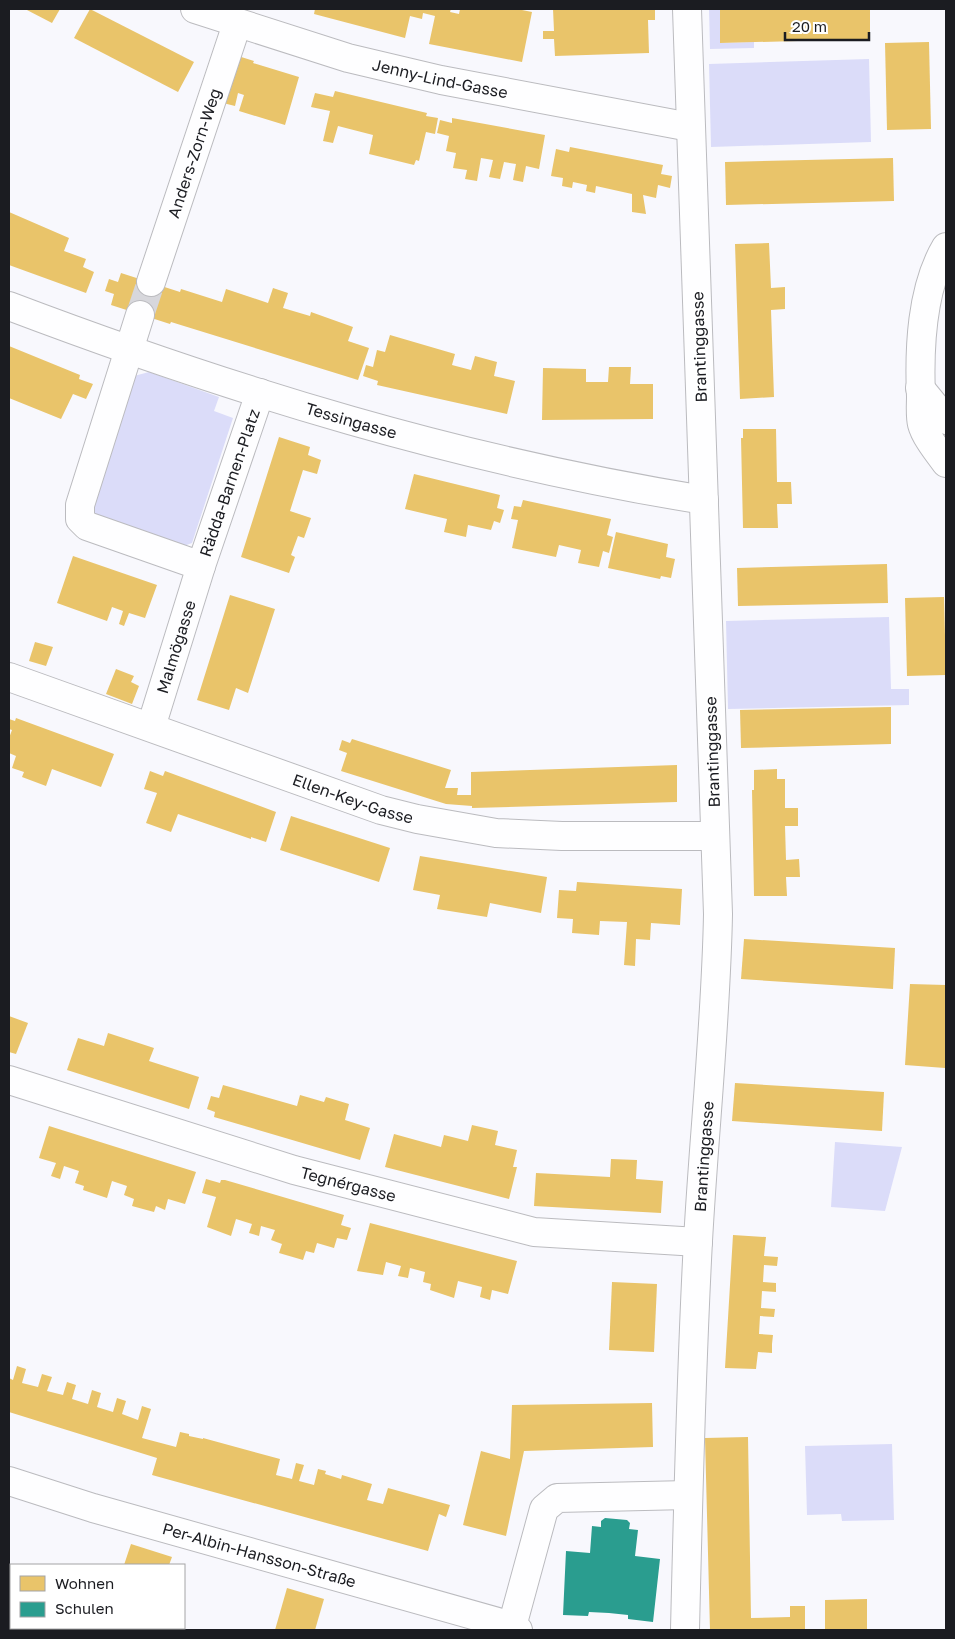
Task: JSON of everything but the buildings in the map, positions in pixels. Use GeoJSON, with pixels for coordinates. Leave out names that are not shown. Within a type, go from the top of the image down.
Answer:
{"type":"FeatureCollection","features":[{"type":"Feature","properties":{"kind":"street","name":"Jenny-Lind-Gasse"},"geometry":{"type":"LineString","coordinates":[[195,9],[348,58],[441,80],[690,127]]}},
{"type":"Feature","properties":{"kind":"street","name":"Brantinggasse"},"geometry":{"type":"LineString","coordinates":[[685,1630],[688,1495],[698,1242],[717,986],[718,914],[687,9]]}},
{"type":"Feature","properties":{"kind":"street","name":"Anders-Zorn-Weg"},"geometry":{"type":"LineString","coordinates":[[151,282],[237,24]]}},
{"type":"Feature","properties":{"kind":"street"},"geometry":{"type":"LineString","coordinates":[[946,247],[936,268],[928,298],[922,331],[920,388],[922,425],[946,463]]}},
{"type":"Feature","properties":{"kind":"street","name":"Tessingasse"},"geometry":{"type":"LineString","coordinates":[[9,306],[130,352],[373,428],[485,458],[632,488],[704,500]]}},
{"type":"Feature","properties":{"kind":"street"},"geometry":{"type":"LineString","coordinates":[[130,352],[140,315]]}},
{"type":"Feature","properties":{"kind":"street","name":"Rädda-Barnen-Platz"},"geometry":{"type":"LineString","coordinates":[[130,352],[80,505],[80,519],[87,526],[97,531],[201,566],[260,393]]}},
{"type":"Feature","properties":{"kind":"street"},"geometry":{"type":"LineString","coordinates":[[920,388],[946,420]]}},
{"type":"Feature","properties":{"kind":"street","name":"Malmögasse"},"geometry":{"type":"LineString","coordinates":[[151,727],[201,566]]}},
{"type":"Feature","properties":{"kind":"street","name":"Ellen-Key-Gasse"},"geometry":{"type":"LineString","coordinates":[[9,677],[381,810],[416,819],[511,834],[714,836]]}},
{"type":"Feature","properties":{"kind":"street","name":"Tegnérgasse"},"geometry":{"type":"LineString","coordinates":[[9,1080],[294,1170],[534,1232],[698,1242]]}},
{"type":"Feature","properties":{"kind":"street","name":"Per-Albin-Hansson-Straße"},"geometry":{"type":"LineString","coordinates":[[9,1481],[93,1508],[514,1629]]}},
{"type":"Feature","properties":{"kind":"street"},"geometry":{"type":"LineString","coordinates":[[514,1629],[544,1509],[557,1498],[688,1495]]}},
{"type":"Feature","properties":{"kind":"shaded area"},"geometry":{"type":"Polygon","coordinates":[[[709,9],[720,9],[720,43],[754,42],[754,48],[710,49],[709,9]]]}},
{"type":"Feature","properties":{"kind":"shaded area"},"geometry":{"type":"Polygon","coordinates":[[[869,59],[871,142],[711,147],[709,64],[869,59]]]}},
{"type":"Feature","properties":{"kind":"shaded area"},"geometry":{"type":"Polygon","coordinates":[[[149,372],[219,397],[214,411],[233,418],[192,543],[181,547],[94,517],[90,501],[134,376],[149,372]]]}},
{"type":"Feature","properties":{"kind":"shaded area"},"geometry":{"type":"Polygon","coordinates":[[[889,617],[891,689],[909,689],[909,705],[728,709],[726,621],[889,617]]]}},
{"type":"Feature","properties":{"kind":"shaded area"},"geometry":{"type":"Polygon","coordinates":[[[835,1142],[902,1147],[885,1211],[831,1207],[835,1142]]]}},
{"type":"Feature","properties":{"kind":"shaded area"},"geometry":{"type":"Polygon","coordinates":[[[892,1444],[894,1520],[842,1521],[841,1514],[807,1515],[805,1446],[892,1444]]]}},
{"type":"Feature","properties":{"kind":"tunnel"},"geometry":{"type":"LineString","coordinates":[[140,315],[151,282]]}}]}
